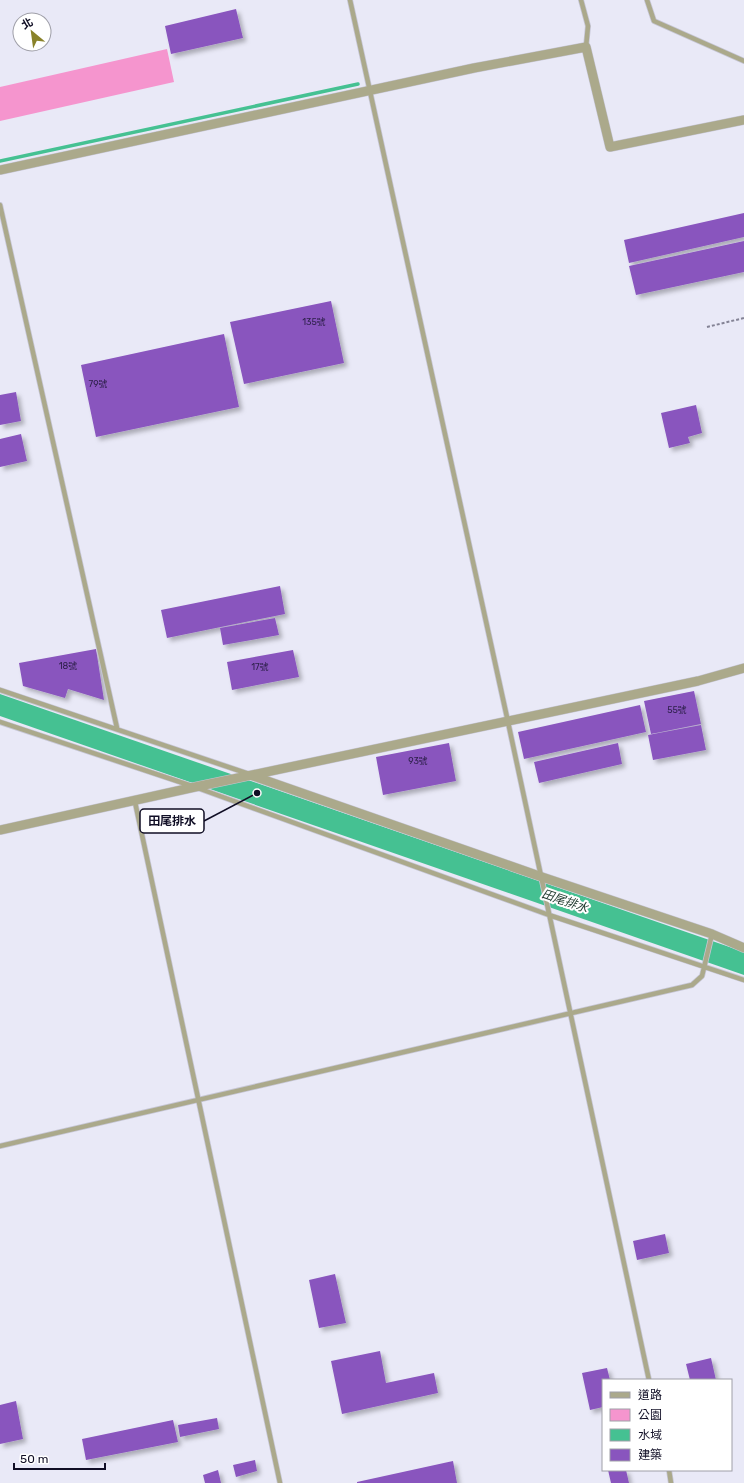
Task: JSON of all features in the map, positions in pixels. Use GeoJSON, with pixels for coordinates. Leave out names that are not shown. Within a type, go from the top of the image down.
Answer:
{"type":"FeatureCollection","features":[{"type":"Feature","properties":{"kind":"street"},"geometry":{"type":"LineString","coordinates":[[0,170],[370,91],[586,47],[610,147],[744,120]]}},
{"type":"Feature","properties":{"kind":"street"},"geometry":{"type":"LineString","coordinates":[[0,830],[134,802],[194,787],[698,681],[744,668]]}},
{"type":"Feature","properties":{"kind":"street"},"geometry":{"type":"LineString","coordinates":[[252,775],[542,877],[712,934],[744,948]]}},
{"type":"Feature","properties":{"kind":"lane"},"geometry":{"type":"LineString","coordinates":[[350,0],[542,877],[649,1379]]}},
{"type":"Feature","properties":{"kind":"lane"},"geometry":{"type":"LineString","coordinates":[[581,0],[588,26],[586,47]]}},
{"type":"Feature","properties":{"kind":"lane"},"geometry":{"type":"LineString","coordinates":[[647,0],[654,21],[744,61]]}},
{"type":"Feature","properties":{"kind":"lane"},"geometry":{"type":"LineString","coordinates":[[0,205],[116,728]]}},
{"type":"Feature","properties":{"kind":"lane"},"geometry":{"type":"LineString","coordinates":[[0,690],[252,775]]}},
{"type":"Feature","properties":{"kind":"lane"},"geometry":{"type":"LineString","coordinates":[[0,722],[194,787],[549,915],[744,980]]}},
{"type":"Feature","properties":{"kind":"lane"},"geometry":{"type":"LineString","coordinates":[[134,802],[280,1483]]}},
{"type":"Feature","properties":{"kind":"lane"},"geometry":{"type":"LineString","coordinates":[[0,1146],[692,986],[702,976],[712,934]]}},
{"type":"Feature","properties":{"kind":"lane"},"geometry":{"type":"LineString","coordinates":[[669,1471],[671,1483]]}},
{"type":"Feature","properties":{"kind":"path"},"geometry":{"type":"LineString","coordinates":[[707,327],[744,318]]}},
{"type":"Feature","properties":{"kind":"green space"},"geometry":{"type":"Polygon","coordinates":[[[167,49],[174,82],[0,121],[0,87],[167,49]]]}},
{"type":"Feature","properties":{"kind":"water"},"geometry":{"type":"Polygon","coordinates":[[[0,694],[744,952],[744,975],[0,716],[0,694]]]}},
{"type":"Feature","properties":{"kind":"building"},"geometry":{"type":"Polygon","coordinates":[[[236,9],[243,38],[171,54],[165,26],[236,9]]]}},
{"type":"Feature","properties":{"kind":"building"},"geometry":{"type":"Polygon","coordinates":[[[744,213],[744,237],[629,263],[624,240],[744,213]]]}},
{"type":"Feature","properties":{"kind":"building"},"geometry":{"type":"Polygon","coordinates":[[[744,241],[744,272],[636,295],[629,266],[744,241]]]}},
{"type":"Feature","properties":{"kind":"building"},"geometry":{"type":"Polygon","coordinates":[[[331,301],[344,363],[244,384],[230,322],[331,301]]]}},
{"type":"Feature","properties":{"kind":"building"},"geometry":{"type":"Polygon","coordinates":[[[224,334],[239,407],[96,437],[81,365],[224,334]]]}},
{"type":"Feature","properties":{"kind":"building"},"geometry":{"type":"Polygon","coordinates":[[[16,392],[21,421],[0,425],[0,395],[16,392]]]}},
{"type":"Feature","properties":{"kind":"building"},"geometry":{"type":"Polygon","coordinates":[[[696,405],[702,433],[688,437],[690,443],[669,448],[661,413],[696,405]]]}},
{"type":"Feature","properties":{"kind":"building"},"geometry":{"type":"Polygon","coordinates":[[[21,434],[27,461],[0,467],[0,439],[21,434]]]}},
{"type":"Feature","properties":{"kind":"building"},"geometry":{"type":"Polygon","coordinates":[[[280,586],[285,614],[167,638],[161,610],[280,586]]]}},
{"type":"Feature","properties":{"kind":"building"},"geometry":{"type":"Polygon","coordinates":[[[275,618],[279,635],[223,645],[220,628],[275,618]]]}},
{"type":"Feature","properties":{"kind":"building"},"geometry":{"type":"Polygon","coordinates":[[[96,649],[104,700],[68,689],[65,698],[23,686],[19,663],[96,649]]]}},
{"type":"Feature","properties":{"kind":"building"},"geometry":{"type":"Polygon","coordinates":[[[293,650],[299,677],[232,690],[227,662],[293,650]]]}},
{"type":"Feature","properties":{"kind":"building"},"geometry":{"type":"Polygon","coordinates":[[[694,691],[701,724],[651,734],[644,701],[694,691]]]}},
{"type":"Feature","properties":{"kind":"building"},"geometry":{"type":"Polygon","coordinates":[[[640,705],[646,732],[524,759],[518,732],[640,705]]]}},
{"type":"Feature","properties":{"kind":"building"},"geometry":{"type":"Polygon","coordinates":[[[701,725],[706,750],[653,760],[648,735],[701,725]]]}},
{"type":"Feature","properties":{"kind":"building"},"geometry":{"type":"Polygon","coordinates":[[[449,743],[456,781],[383,795],[376,757],[449,743]]]}},
{"type":"Feature","properties":{"kind":"building"},"geometry":{"type":"Polygon","coordinates":[[[618,743],[622,764],[539,783],[534,762],[618,743]]]}},
{"type":"Feature","properties":{"kind":"building"},"geometry":{"type":"Polygon","coordinates":[[[665,1234],[669,1253],[637,1260],[633,1241],[665,1234]]]}},
{"type":"Feature","properties":{"kind":"building"},"geometry":{"type":"Polygon","coordinates":[[[335,1274],[346,1323],[319,1328],[309,1280],[335,1274]]]}},
{"type":"Feature","properties":{"kind":"building"},"geometry":{"type":"Polygon","coordinates":[[[380,1351],[386,1383],[434,1373],[438,1393],[342,1414],[331,1361],[380,1351]]]}},
{"type":"Feature","properties":{"kind":"building"},"geometry":{"type":"Polygon","coordinates":[[[711,1358],[716,1379],[690,1379],[686,1364],[711,1358]]]}},
{"type":"Feature","properties":{"kind":"building"},"geometry":{"type":"Polygon","coordinates":[[[607,1368],[610,1379],[602,1379],[602,1407],[590,1410],[582,1373],[607,1368]]]}},
{"type":"Feature","properties":{"kind":"building"},"geometry":{"type":"Polygon","coordinates":[[[16,1401],[23,1439],[0,1444],[0,1405],[16,1401]]]}},
{"type":"Feature","properties":{"kind":"building"},"geometry":{"type":"Polygon","coordinates":[[[217,1418],[219,1429],[180,1437],[178,1425],[217,1418]]]}},
{"type":"Feature","properties":{"kind":"building"},"geometry":{"type":"Polygon","coordinates":[[[173,1420],[178,1442],[86,1460],[82,1439],[173,1420]]]}},
{"type":"Feature","properties":{"kind":"building"},"geometry":{"type":"Polygon","coordinates":[[[255,1460],[257,1471],[236,1477],[233,1465],[255,1460]]]}},
{"type":"Feature","properties":{"kind":"building"},"geometry":{"type":"Polygon","coordinates":[[[453,1461],[457,1483],[357,1483],[357,1482],[453,1461]]]}},
{"type":"Feature","properties":{"kind":"building"},"geometry":{"type":"Polygon","coordinates":[[[218,1470],[221,1483],[205,1483],[203,1475],[218,1470]]]}},
{"type":"Feature","properties":{"kind":"building"},"geometry":{"type":"Polygon","coordinates":[[[608,1471],[626,1471],[629,1483],[611,1483],[608,1471]]]}},
{"type":"Feature","properties":{"kind":"waterway"},"geometry":{"type":"LineString","coordinates":[[0,161],[358,84]]}},
{"type":"Feature","properties":{"kind":"place","name":"田尾排水"},"geometry":{"type":"Point","coordinates":[257,793]}}]}
